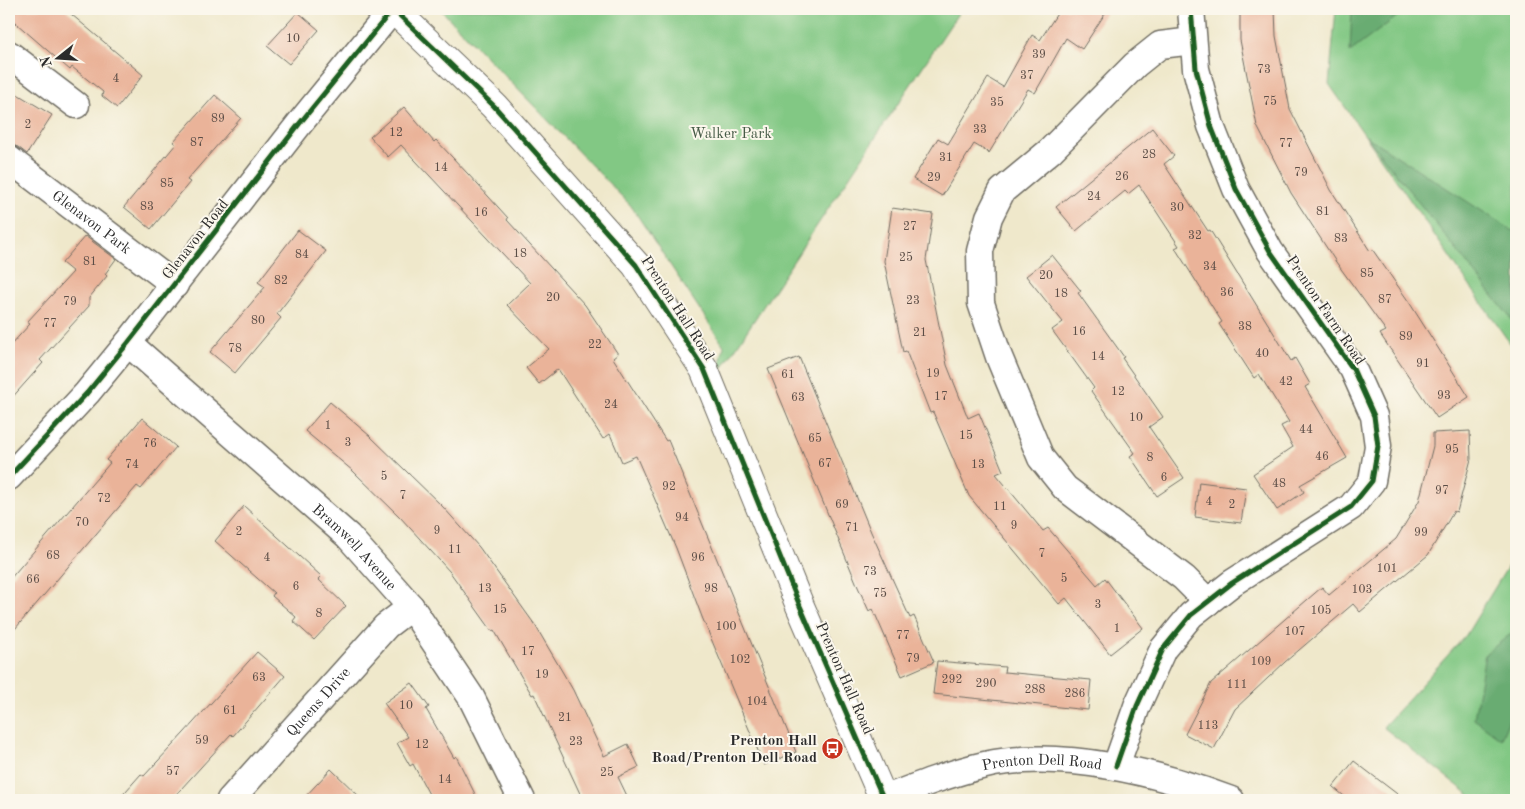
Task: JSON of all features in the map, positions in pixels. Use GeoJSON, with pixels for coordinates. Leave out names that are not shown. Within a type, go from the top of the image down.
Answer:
{"type":"FeatureCollection","features":[{"type":"Feature","properties":{"kind":"street","name":"Glenavon Road"},"geometry":{"type":"LineString","coordinates":[[9,477],[87,393],[175,285],[300,123],[393,9]]}},
{"type":"Feature","properties":{"kind":"street","name":"Prenton Hall Road"},"geometry":{"type":"LineString","coordinates":[[393,9],[494,106],[636,265],[704,370],[800,606],[884,800]]}},
{"type":"Feature","properties":{"kind":"street","name":"Prenton Farm Road"},"geometry":{"type":"LineString","coordinates":[[1116,766],[1137,706],[1163,649],[1191,615],[1232,583],[1351,507],[1372,481],[1378,446],[1374,416],[1353,369],[1270,251],[1236,190],[1211,126],[1196,69],[1190,9]]}},
{"type":"Feature","properties":{"kind":"street"},"geometry":{"type":"LineString","coordinates":[[1193,41],[1160,45],[1135,65],[1050,151],[1002,190],[989,218],[980,252],[980,294],[981,303],[999,357],[1041,458],[1065,488],[1184,578],[1208,602]]}},
{"type":"Feature","properties":{"kind":"street"},"geometry":{"type":"LineString","coordinates":[[9,54],[76,105]]}},
{"type":"Feature","properties":{"kind":"street","name":"Glenavon Park"},"geometry":{"type":"LineString","coordinates":[[9,159],[175,285]]}},
{"type":"Feature","properties":{"kind":"street","name":"Bramwell Avenue"},"geometry":{"type":"LineString","coordinates":[[128,343],[348,536],[411,607],[471,697],[522,800]]}},
{"type":"Feature","properties":{"kind":"street","name":"Queens Drive"},"geometry":{"type":"LineString","coordinates":[[230,800],[386,626],[411,607]]}},
{"type":"Feature","properties":{"kind":"street","name":"Prenton Dell Road"},"geometry":{"type":"LineString","coordinates":[[884,800],[931,780],[986,765],[1037,760],[1116,766],[1231,800]]}},
{"type":"Feature","properties":{"kind":"green space","name":"Walker Park"},"geometry":{"type":"Polygon","coordinates":[[[440,9],[961,9],[717,376],[724,346],[631,206],[440,9]]]}},
{"type":"Feature","properties":{"kind":"green space"},"geometry":{"type":"Polygon","coordinates":[[[1336,9],[1516,9],[1516,352],[1329,84],[1336,9]]]}},
{"type":"Feature","properties":{"kind":"green space"},"geometry":{"type":"Polygon","coordinates":[[[1352,9],[1407,9],[1350,52],[1352,9]]]}},
{"type":"Feature","properties":{"kind":"green space"},"geometry":{"type":"Polygon","coordinates":[[[1366,136],[1516,233],[1516,325],[1366,136]]]}},
{"type":"Feature","properties":{"kind":"green space"},"geometry":{"type":"Polygon","coordinates":[[[1516,553],[1516,800],[1476,800],[1383,727],[1466,635],[1516,553]]]}},
{"type":"Feature","properties":{"kind":"green space"},"geometry":{"type":"Polygon","coordinates":[[[1516,630],[1516,703],[1501,739],[1474,719],[1485,654],[1516,630]]]}},
{"type":"Feature","properties":{"kind":"building"},"geometry":{"type":"Polygon","coordinates":[[[9,9],[65,9],[143,75],[117,108],[102,96],[103,92],[72,67],[70,70],[9,17],[9,9]]]}},
{"type":"Feature","properties":{"kind":"building"},"geometry":{"type":"Polygon","coordinates":[[[1060,9],[1108,9],[1082,49],[1066,38],[1035,93],[1028,89],[989,153],[974,144],[942,196],[913,179],[938,138],[948,144],[988,78],[1003,87],[1032,35],[1040,40],[1060,9]]]}},
{"type":"Feature","properties":{"kind":"building"},"geometry":{"type":"Polygon","coordinates":[[[1240,9],[1275,9],[1276,36],[1290,109],[1331,190],[1370,251],[1372,249],[1409,302],[1469,397],[1437,418],[1380,334],[1386,331],[1336,262],[1291,193],[1257,126],[1240,40],[1240,9]]]}},
{"type":"Feature","properties":{"kind":"building"},"geometry":{"type":"Polygon","coordinates":[[[298,12],[319,30],[289,64],[267,46],[298,12]]]}},
{"type":"Feature","properties":{"kind":"building"},"geometry":{"type":"Polygon","coordinates":[[[9,89],[52,115],[27,154],[18,147],[9,144],[9,89]]]}},
{"type":"Feature","properties":{"kind":"building"},"geometry":{"type":"Polygon","coordinates":[[[215,95],[241,118],[187,180],[190,182],[151,229],[124,207],[176,144],[173,142],[215,95]]]}},
{"type":"Feature","properties":{"kind":"building"},"geometry":{"type":"Polygon","coordinates":[[[404,107],[434,142],[436,140],[468,174],[508,218],[507,220],[585,305],[618,354],[613,358],[666,441],[668,440],[796,752],[764,765],[702,617],[676,548],[636,456],[622,462],[610,434],[603,439],[558,369],[539,384],[526,368],[549,349],[507,305],[530,283],[401,145],[388,157],[370,137],[404,107]]]}},
{"type":"Feature","properties":{"kind":"building"},"geometry":{"type":"Polygon","coordinates":[[[1152,128],[1174,156],[1164,164],[1208,231],[1210,230],[1291,361],[1295,358],[1310,384],[1305,387],[1347,458],[1300,485],[1304,492],[1277,510],[1253,474],[1293,447],[1281,426],[1289,422],[1259,374],[1254,378],[1219,324],[1222,322],[1175,248],[1179,246],[1139,185],[1128,194],[1125,191],[1076,231],[1056,207],[1152,128]]]}},
{"type":"Feature","properties":{"kind":"building"},"geometry":{"type":"Polygon","coordinates":[[[892,208],[933,214],[926,260],[947,365],[968,418],[979,413],[1003,471],[996,474],[1043,531],[1048,528],[1097,585],[1105,578],[1143,628],[1110,654],[1066,598],[1059,604],[969,496],[933,412],[930,413],[906,351],[903,352],[884,261],[892,208]]]}},
{"type":"Feature","properties":{"kind":"building"},"geometry":{"type":"Polygon","coordinates":[[[298,230],[326,251],[277,314],[281,318],[235,373],[210,352],[265,287],[258,282],[298,230]]]}},
{"type":"Feature","properties":{"kind":"building"},"geometry":{"type":"Polygon","coordinates":[[[85,236],[116,259],[105,274],[107,276],[89,298],[89,306],[40,360],[43,363],[9,401],[9,347],[30,324],[27,322],[73,272],[62,263],[85,236]]]}},
{"type":"Feature","properties":{"kind":"building"},"geometry":{"type":"Polygon","coordinates":[[[1052,255],[1081,291],[1078,293],[1124,357],[1122,358],[1163,417],[1149,427],[1184,478],[1157,496],[1130,456],[1135,453],[1091,391],[1094,388],[1052,330],[1063,322],[1026,276],[1052,255]]]}},
{"type":"Feature","properties":{"kind":"building"},"geometry":{"type":"Polygon","coordinates":[[[799,357],[871,532],[910,618],[914,616],[934,662],[902,676],[873,609],[869,611],[858,587],[768,369],[799,357]]]}},
{"type":"Feature","properties":{"kind":"building"},"geometry":{"type":"Polygon","coordinates":[[[330,402],[370,436],[443,507],[479,547],[535,625],[573,690],[604,756],[628,744],[639,767],[618,777],[629,800],[583,800],[534,694],[532,695],[494,630],[492,631],[450,572],[400,517],[353,471],[305,431],[330,402]]]}},
{"type":"Feature","properties":{"kind":"building"},"geometry":{"type":"Polygon","coordinates":[[[142,418],[176,447],[141,489],[137,486],[9,636],[9,580],[110,463],[106,460],[142,418]]]}},
{"type":"Feature","properties":{"kind":"building"},"geometry":{"type":"Polygon","coordinates":[[[1470,431],[1471,459],[1457,512],[1454,511],[1428,555],[1360,612],[1353,604],[1285,662],[1235,709],[1214,749],[1185,734],[1211,683],[1322,587],[1329,595],[1396,539],[1419,501],[1433,446],[1433,433],[1470,431]]]}},
{"type":"Feature","properties":{"kind":"building"},"geometry":{"type":"Polygon","coordinates":[[[1199,482],[1246,488],[1241,523],[1195,517],[1199,482]]]}},
{"type":"Feature","properties":{"kind":"building"},"geometry":{"type":"Polygon","coordinates":[[[244,506],[321,576],[318,579],[346,606],[314,640],[293,621],[296,617],[272,596],[274,593],[215,541],[244,506]]]}},
{"type":"Feature","properties":{"kind":"building"},"geometry":{"type":"Polygon","coordinates":[[[257,652],[285,676],[233,736],[231,734],[171,800],[118,800],[141,774],[144,776],[257,652]]]}},
{"type":"Feature","properties":{"kind":"building"},"geometry":{"type":"Polygon","coordinates":[[[937,661],[1005,667],[1004,672],[1091,680],[1088,710],[933,694],[937,661]]]}},
{"type":"Feature","properties":{"kind":"building"},"geometry":{"type":"Polygon","coordinates":[[[412,683],[429,707],[426,709],[454,758],[456,756],[478,800],[432,800],[413,764],[410,766],[397,743],[408,737],[384,703],[412,683]]]}},
{"type":"Feature","properties":{"kind":"building"},"geometry":{"type":"Polygon","coordinates":[[[1354,761],[1405,800],[1349,800],[1333,787],[1354,761]]]}},
{"type":"Feature","properties":{"kind":"building"},"geometry":{"type":"Polygon","coordinates":[[[331,769],[363,800],[302,800],[331,769]]]}},
{"type":"Feature","properties":{"kind":"cycle path"},"geometry":{"type":"LineString","coordinates":[[9,477],[87,393],[300,123],[393,9],[494,106],[636,265],[704,369],[800,606],[884,800]]}},
{"type":"Feature","properties":{"kind":"cycle path"},"geometry":{"type":"LineString","coordinates":[[1116,766],[1137,706],[1163,649],[1191,615],[1232,583],[1351,507],[1372,481],[1378,446],[1374,416],[1353,369],[1270,251],[1236,189],[1211,126],[1196,69],[1191,9]]}},
{"type":"Feature","properties":{"kind":"place","name":"Prenton Hall Road/Prenton Dell Road"},"geometry":{"type":"Point","coordinates":[833,749]}}]}
